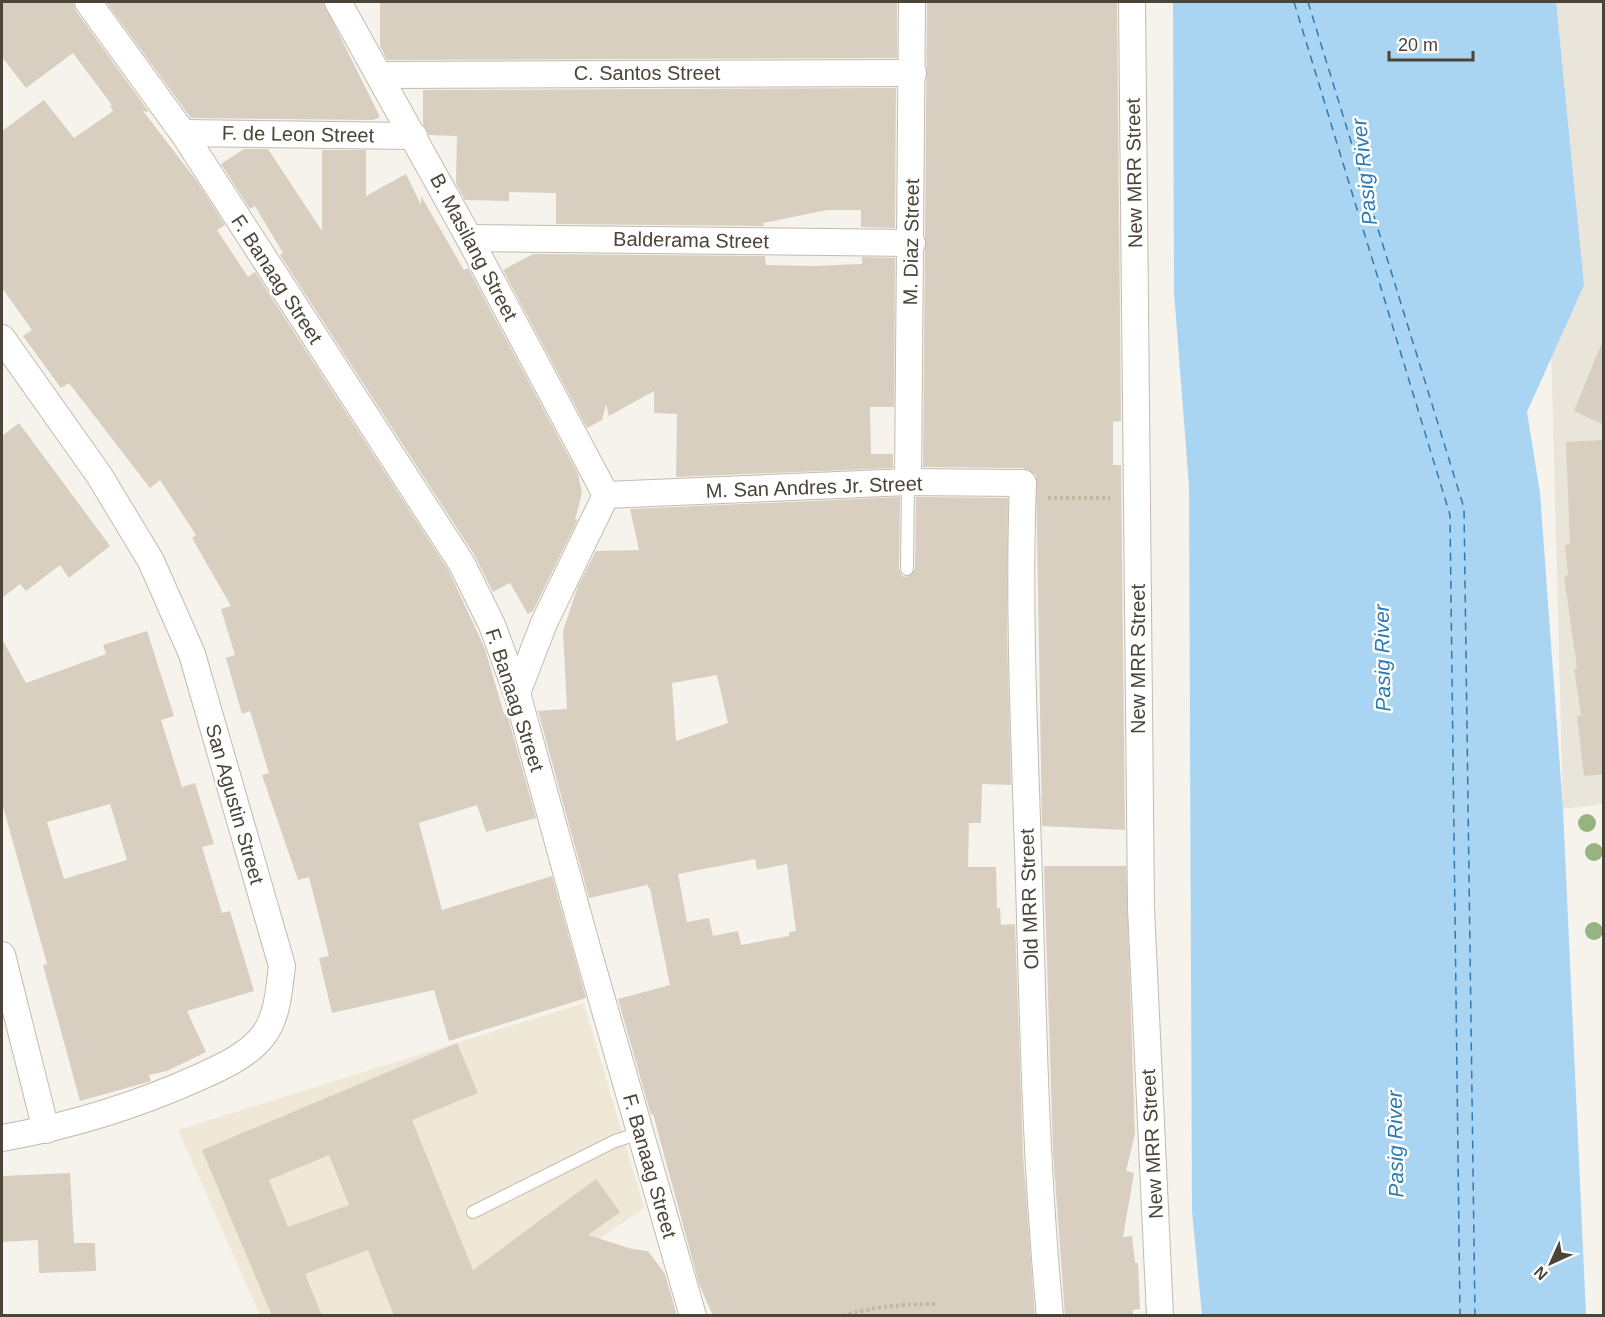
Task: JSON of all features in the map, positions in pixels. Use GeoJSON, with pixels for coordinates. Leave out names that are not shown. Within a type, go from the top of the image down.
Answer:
{"type":"FeatureCollection","features":[{"type":"Feature","properties":{"kind":"street","name":"F. Banaag Street"},"geometry":{"type":"LineString","coordinates":[[88,2],[183,133],[462,564],[492,625],[517,693],[693,1316]]}},
{"type":"Feature","properties":{"kind":"street","name":"B. Masilang Street"},"geometry":{"type":"LineString","coordinates":[[338,2],[381,75],[470,238],[606,495]]}},
{"type":"Feature","properties":{"kind":"street","name":"M. Diaz Street"},"geometry":{"type":"LineString","coordinates":[[908,482],[912,243],[912,2]]}},
{"type":"Feature","properties":{"kind":"street","name":"New MRR Street"},"geometry":{"type":"LineString","coordinates":[[1132,2],[1141,908],[1160,1316]]}},
{"type":"Feature","properties":{"kind":"street","name":"C. Santos Street"},"geometry":{"type":"LineString","coordinates":[[381,75],[592,72],[913,73]]}},
{"type":"Feature","properties":{"kind":"street","name":"F. de Leon Street"},"geometry":{"type":"LineString","coordinates":[[183,133],[414,136]]}},
{"type":"Feature","properties":{"kind":"street","name":"Balderama Street"},"geometry":{"type":"LineString","coordinates":[[470,238],[912,243]]}},
{"type":"Feature","properties":{"kind":"street","name":"San Agustin Street"},"geometry":{"type":"LineString","coordinates":[[2,338],[99,475],[160,582],[192,654],[282,966],[278,1003],[264,1036],[235,1060],[151,1099],[46,1130],[2,1138]]}},
{"type":"Feature","properties":{"kind":"street","name":"M. San Andres Jr. Street"},"geometry":{"type":"LineString","coordinates":[[606,495],[908,482],[1023,490]]}},
{"type":"Feature","properties":{"kind":"street","name":"Old MRR Street"},"geometry":{"type":"LineString","coordinates":[[1023,490],[1022,646],[1034,1056],[1041,1224],[1050,1316]]}},
{"type":"Feature","properties":{"kind":"street"},"geometry":{"type":"LineString","coordinates":[[517,693],[544,623],[606,495]]}},
{"type":"Feature","properties":{"kind":"street"},"geometry":{"type":"LineString","coordinates":[[2,955],[46,1130]]}},
{"type":"Feature","properties":{"kind":"lane"},"geometry":{"type":"LineString","coordinates":[[907,569],[908,482]]}},
{"type":"Feature","properties":{"kind":"lane"},"geometry":{"type":"LineString","coordinates":[[473,1212],[615,1141],[640,1133]]}},
{"type":"Feature","properties":{"kind":"path"},"geometry":{"type":"LineString","coordinates":[[1023,490],[1138,498]]}},
{"type":"Feature","properties":{"kind":"path"},"geometry":{"type":"LineString","coordinates":[[843,1316],[868,1308],[903,1304],[938,1305]]}},
{"type":"Feature","properties":{"kind":"shaded area"},"geometry":{"type":"Polygon","coordinates":[[[1542,2],[1604,2],[1603,804],[1563,809],[1542,2]]]}},
{"type":"Feature","properties":{"kind":"shaded area"},"geometry":{"type":"Polygon","coordinates":[[[584,1003],[644,1208],[490,1315],[260,1315],[178,1130],[584,1003]]]}},
{"type":"Feature","properties":{"kind":"water","name":"Pasig River"},"geometry":{"type":"Polygon","coordinates":[[[1173,2],[1556,2],[1584,285],[1527,412],[1540,493],[1563,809],[1586,1315],[1202,1315],[1192,1211],[1189,486],[1174,292],[1173,2]]]}},
{"type":"Feature","properties":{"kind":"building"},"geometry":{"type":"Polygon","coordinates":[[[2,2],[73,2],[76,11],[149,112],[143,111],[196,180],[225,225],[217,230],[248,277],[255,272],[449,571],[485,649],[504,714],[507,714],[536,818],[486,832],[477,805],[419,823],[442,910],[552,876],[586,998],[449,1041],[434,990],[332,1013],[319,958],[329,956],[309,877],[298,880],[262,775],[269,773],[250,711],[242,714],[226,658],[235,655],[221,609],[231,606],[192,538],[196,535],[160,480],[150,488],[69,383],[61,388],[23,336],[32,330],[2,288],[2,131],[44,100],[74,138],[113,111],[110,106],[112,105],[73,53],[26,88],[2,57],[2,2]]]}},
{"type":"Feature","properties":{"kind":"building"},"geometry":{"type":"Polygon","coordinates":[[[106,2],[323,2],[380,117],[373,120],[191,118],[106,2]]]}},
{"type":"Feature","properties":{"kind":"building"},"geometry":{"type":"Polygon","coordinates":[[[380,2],[897,2],[897,58],[387,60],[380,46],[380,2]]]}},
{"type":"Feature","properties":{"kind":"building"},"geometry":{"type":"Polygon","coordinates":[[[927,2],[1117,2],[1121,421],[1113,422],[1113,465],[1121,465],[1125,830],[1042,826],[1036,475],[1023,468],[923,467],[927,2]]]}},
{"type":"Feature","properties":{"kind":"building"},"geometry":{"type":"Polygon","coordinates":[[[896,88],[895,228],[861,227],[861,210],[827,210],[763,223],[764,226],[556,224],[556,193],[509,192],[509,201],[465,200],[456,184],[457,136],[429,135],[423,124],[423,90],[896,88]]]}},
{"type":"Feature","properties":{"kind":"building"},"geometry":{"type":"Polygon","coordinates":[[[244,149],[268,149],[322,231],[322,150],[366,150],[366,196],[406,174],[421,205],[421,196],[464,270],[468,268],[578,474],[582,493],[575,520],[578,519],[533,611],[528,614],[510,583],[493,592],[475,556],[280,255],[283,253],[255,206],[250,209],[221,164],[244,149]]]}},
{"type":"Feature","properties":{"kind":"building"},"geometry":{"type":"Polygon","coordinates":[[[533,254],[765,256],[766,265],[812,266],[862,264],[862,257],[895,258],[894,407],[870,407],[871,454],[893,454],[893,468],[676,477],[677,414],[654,413],[654,391],[609,416],[606,404],[602,420],[587,428],[503,270],[533,254]]]}},
{"type":"Feature","properties":{"kind":"building"},"geometry":{"type":"Polygon","coordinates":[[[1604,340],[1604,425],[1574,411],[1604,340]]]}},
{"type":"Feature","properties":{"kind":"building"},"geometry":{"type":"Polygon","coordinates":[[[19,423],[110,546],[69,578],[60,565],[26,591],[20,584],[2,598],[2,436],[19,423]]]}},
{"type":"Feature","properties":{"kind":"building"},"geometry":{"type":"Polygon","coordinates":[[[1604,440],[1604,774],[1584,776],[1577,716],[1581,715],[1574,669],[1577,668],[1564,576],[1568,575],[1565,545],[1570,544],[1566,442],[1604,440]]]}},
{"type":"Feature","properties":{"kind":"building"},"geometry":{"type":"Polygon","coordinates":[[[900,497],[899,569],[902,576],[907,577],[915,569],[916,497],[1008,498],[1007,632],[1011,785],[982,784],[981,823],[969,823],[968,867],[996,867],[997,909],[1000,908],[1001,925],[1015,924],[1023,1154],[1035,1316],[713,1316],[699,1284],[653,1114],[651,1115],[618,999],[670,985],[650,889],[647,885],[589,898],[538,711],[567,709],[563,631],[578,586],[596,551],[639,550],[630,509],[900,497]],[[717,675],[672,683],[676,741],[728,723],[717,675]],[[755,859],[678,874],[687,922],[709,918],[713,936],[738,931],[741,945],[789,936],[789,932],[796,931],[787,864],[757,870],[755,859]]]}},
{"type":"Feature","properties":{"kind":"building"},"geometry":{"type":"Polygon","coordinates":[[[147,631],[174,716],[161,720],[182,787],[195,783],[214,844],[202,847],[222,913],[230,911],[254,991],[187,1011],[206,1052],[167,1071],[149,1075],[151,1081],[80,1101],[43,965],[47,964],[2,803],[2,639],[26,683],[106,654],[103,645],[147,631]],[[110,804],[47,822],[64,879],[127,860],[110,804]]]}},
{"type":"Feature","properties":{"kind":"building"},"geometry":{"type":"Polygon","coordinates":[[[1044,866],[1126,866],[1135,1134],[1126,1171],[1134,1173],[1123,1237],[1132,1236],[1135,1263],[1138,1263],[1140,1309],[1133,1310],[1133,1316],[1065,1316],[1053,1152],[1044,866]]]}},
{"type":"Feature","properties":{"kind":"building"},"geometry":{"type":"Polygon","coordinates":[[[457,1043],[478,1093],[412,1120],[473,1270],[596,1179],[620,1212],[588,1235],[632,1249],[648,1251],[665,1274],[677,1316],[394,1316],[368,1250],[305,1274],[322,1316],[272,1316],[202,1150],[457,1043]],[[329,1155],[269,1180],[288,1227],[349,1205],[329,1155]]]}},
{"type":"Feature","properties":{"kind":"building"},"geometry":{"type":"Polygon","coordinates":[[[70,1173],[74,1243],[95,1243],[96,1271],[39,1273],[38,1240],[2,1242],[2,1176],[70,1173]]]}},
{"type":"Feature","properties":{"kind":"ferry route"},"geometry":{"type":"LineString","coordinates":[[1294,2],[1450,515],[1460,1316]]}},
{"type":"Feature","properties":{"kind":"ferry route"},"geometry":{"type":"LineString","coordinates":[[1308,2],[1464,508],[1475,1316]]}}]}
